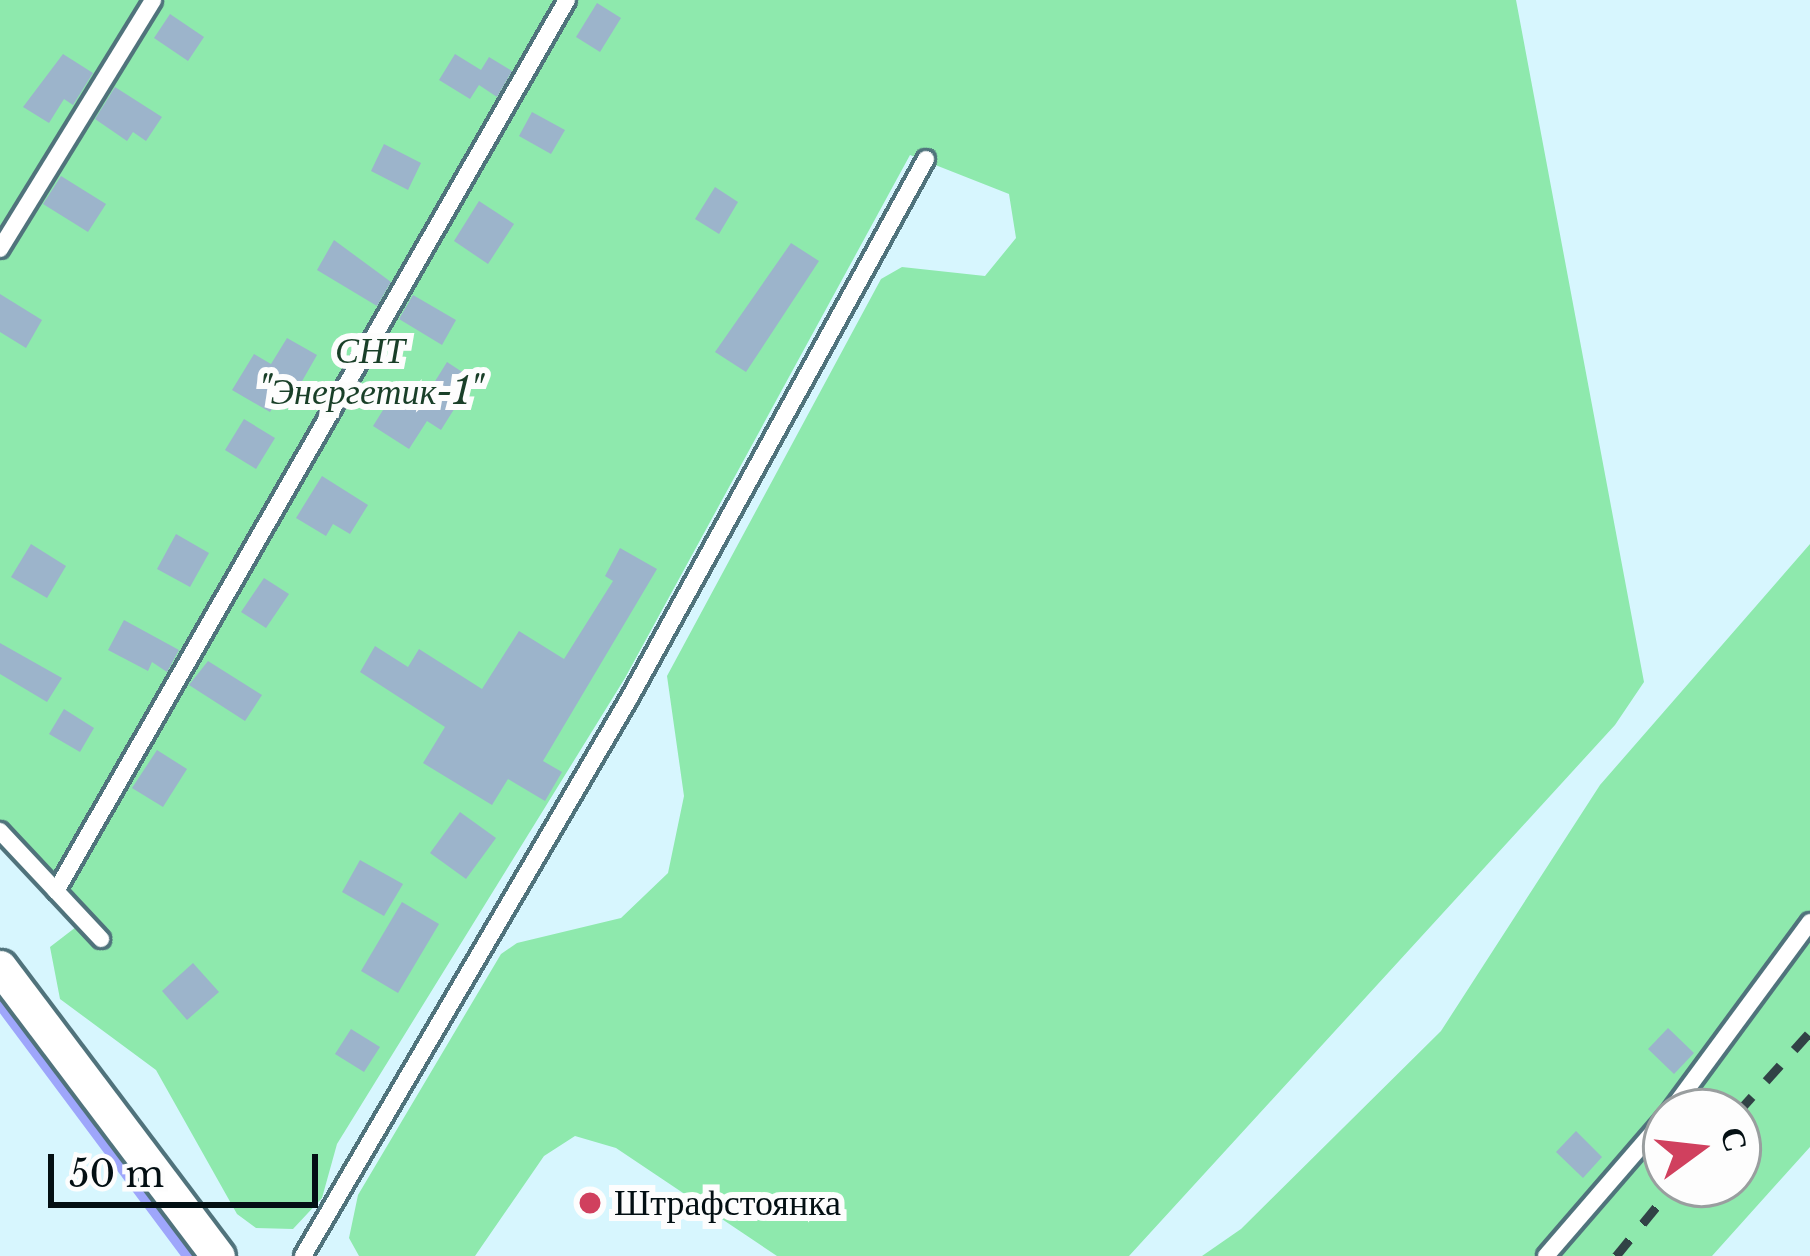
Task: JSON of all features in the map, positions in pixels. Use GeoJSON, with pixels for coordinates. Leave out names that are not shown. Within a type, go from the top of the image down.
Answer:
{"type":"FeatureCollection","features":[{"type":"Feature","properties":{"kind":"street"},"geometry":{"type":"LineString","coordinates":[[0,967],[218,1256]]}},
{"type":"Feature","properties":{"kind":"lane"},"geometry":{"type":"LineString","coordinates":[[0,249],[154,0]]}},
{"type":"Feature","properties":{"kind":"lane"},"geometry":{"type":"LineString","coordinates":[[56,891],[567,0]]}},
{"type":"Feature","properties":{"kind":"lane"},"geometry":{"type":"LineString","coordinates":[[303,1256],[614,726],[926,159]]}},
{"type":"Feature","properties":{"kind":"lane"},"geometry":{"type":"LineString","coordinates":[[0,831],[101,939]]}},
{"type":"Feature","properties":{"kind":"lane"},"geometry":{"type":"LineString","coordinates":[[1688,1088],[1810,922]]}},
{"type":"Feature","properties":{"kind":"lane"},"geometry":{"type":"LineString","coordinates":[[1546,1256],[1642,1145]]}},
{"type":"Feature","properties":{"kind":"green space","name":"СНТ \"Энергетик-1\""},"geometry":{"type":"Polygon","coordinates":[[[0,0],[1516,0],[1644,682],[1615,725],[1129,1256],[777,1256],[616,1148],[575,1136],[544,1156],[475,1256],[359,1256],[349,1238],[358,1195],[501,954],[517,943],[621,918],[668,873],[684,796],[667,676],[881,279],[902,267],[985,276],[1016,238],[1009,194],[910,155],[625,678],[337,1144],[322,1198],[293,1229],[256,1228],[237,1214],[156,1070],[60,999],[50,947],[76,927],[0,845],[0,0]]]}},
{"type":"Feature","properties":{"kind":"green space"},"geometry":{"type":"Polygon","coordinates":[[[1810,544],[1810,1147],[1762,1200],[1762,1088],[1642,1088],[1642,1208],[1755,1208],[1712,1256],[1202,1256],[1241,1229],[1441,1031],[1600,785],[1810,544]]]}},
{"type":"Feature","properties":{"kind":"building"},"geometry":{"type":"Polygon","coordinates":[[[597,3],[621,18],[600,52],[576,37],[597,3]]]}},
{"type":"Feature","properties":{"kind":"building"},"geometry":{"type":"Polygon","coordinates":[[[170,14],[204,37],[188,61],[154,38],[170,14]]]}},
{"type":"Feature","properties":{"kind":"building"},"geometry":{"type":"Polygon","coordinates":[[[63,54],[93,73],[73,105],[64,99],[49,123],[23,107],[63,54]]]}},
{"type":"Feature","properties":{"kind":"building"},"geometry":{"type":"Polygon","coordinates":[[[455,54],[481,70],[489,57],[512,71],[497,97],[479,85],[470,99],[439,80],[455,54]]]}},
{"type":"Feature","properties":{"kind":"building"},"geometry":{"type":"Polygon","coordinates":[[[115,87],[162,117],[146,141],[133,132],[127,141],[95,119],[115,87]]]}},
{"type":"Feature","properties":{"kind":"building"},"geometry":{"type":"Polygon","coordinates":[[[532,112],[565,130],[551,154],[519,136],[532,112]]]}},
{"type":"Feature","properties":{"kind":"building"},"geometry":{"type":"Polygon","coordinates":[[[384,144],[421,163],[408,190],[371,171],[384,144]]]}},
{"type":"Feature","properties":{"kind":"building"},"geometry":{"type":"Polygon","coordinates":[[[61,176],[106,204],[88,232],[43,204],[61,176]]]}},
{"type":"Feature","properties":{"kind":"building"},"geometry":{"type":"Polygon","coordinates":[[[715,187],[738,202],[719,234],[695,219],[715,187]]]}},
{"type":"Feature","properties":{"kind":"building"},"geometry":{"type":"Polygon","coordinates":[[[479,201],[514,224],[488,264],[454,241],[479,201]]]}},
{"type":"Feature","properties":{"kind":"building"},"geometry":{"type":"Polygon","coordinates":[[[334,240],[391,282],[377,306],[317,270],[334,240]]]}},
{"type":"Feature","properties":{"kind":"building"},"geometry":{"type":"Polygon","coordinates":[[[791,243],[819,261],[746,372],[715,352],[791,243]]]}},
{"type":"Feature","properties":{"kind":"building"},"geometry":{"type":"Polygon","coordinates":[[[0,294],[42,320],[26,348],[0,332],[0,294]]]}},
{"type":"Feature","properties":{"kind":"building"},"geometry":{"type":"Polygon","coordinates":[[[413,295],[456,320],[442,345],[399,319],[413,295]]]}},
{"type":"Feature","properties":{"kind":"building"},"geometry":{"type":"Polygon","coordinates":[[[287,338],[317,355],[301,383],[291,377],[270,412],[232,390],[254,354],[271,364],[287,338]]]}},
{"type":"Feature","properties":{"kind":"building"},"geometry":{"type":"Polygon","coordinates":[[[447,362],[473,379],[441,430],[427,421],[409,449],[373,426],[400,383],[424,399],[447,362]]]}},
{"type":"Feature","properties":{"kind":"building"},"geometry":{"type":"Polygon","coordinates":[[[244,419],[275,438],[256,469],[225,450],[244,419]]]}},
{"type":"Feature","properties":{"kind":"building"},"geometry":{"type":"Polygon","coordinates":[[[322,476],[368,505],[350,534],[333,524],[326,536],[296,518],[322,476]]]}},
{"type":"Feature","properties":{"kind":"building"},"geometry":{"type":"Polygon","coordinates":[[[176,534],[209,553],[190,587],[157,569],[176,534]]]}},
{"type":"Feature","properties":{"kind":"building"},"geometry":{"type":"Polygon","coordinates":[[[31,544],[66,566],[47,598],[11,577],[31,544]]]}},
{"type":"Feature","properties":{"kind":"building"},"geometry":{"type":"Polygon","coordinates":[[[620,548],[657,569],[543,761],[562,772],[545,801],[508,779],[492,805],[423,763],[445,727],[360,672],[375,646],[408,667],[419,649],[482,689],[519,631],[564,659],[613,581],[605,576],[620,548]]]}},
{"type":"Feature","properties":{"kind":"building"},"geometry":{"type":"Polygon","coordinates":[[[264,578],[289,594],[266,628],[241,612],[264,578]]]}},
{"type":"Feature","properties":{"kind":"building"},"geometry":{"type":"Polygon","coordinates":[[[124,620],[179,650],[167,672],[152,662],[148,671],[108,650],[124,620]]]}},
{"type":"Feature","properties":{"kind":"building"},"geometry":{"type":"Polygon","coordinates":[[[0,643],[62,678],[47,702],[0,674],[0,643]]]}},
{"type":"Feature","properties":{"kind":"building"},"geometry":{"type":"Polygon","coordinates":[[[208,661],[262,695],[245,721],[189,685],[208,661]]]}},
{"type":"Feature","properties":{"kind":"building"},"geometry":{"type":"Polygon","coordinates":[[[64,709],[94,728],[80,752],[49,734],[64,709]]]}},
{"type":"Feature","properties":{"kind":"building"},"geometry":{"type":"Polygon","coordinates":[[[157,750],[187,769],[163,807],[132,788],[157,750]]]}},
{"type":"Feature","properties":{"kind":"building"},"geometry":{"type":"Polygon","coordinates":[[[460,812],[496,838],[466,879],[430,853],[460,812]]]}},
{"type":"Feature","properties":{"kind":"building"},"geometry":{"type":"Polygon","coordinates":[[[360,860],[403,884],[384,916],[342,892],[360,860]]]}},
{"type":"Feature","properties":{"kind":"building"},"geometry":{"type":"Polygon","coordinates":[[[402,902],[439,924],[398,993],[361,971],[402,902]]]}},
{"type":"Feature","properties":{"kind":"building"},"geometry":{"type":"Polygon","coordinates":[[[193,963],[219,992],[187,1020],[162,991],[193,963]]]}},
{"type":"Feature","properties":{"kind":"building"},"geometry":{"type":"Polygon","coordinates":[[[1668,1028],[1694,1053],[1674,1074],[1648,1049],[1668,1028]]]}},
{"type":"Feature","properties":{"kind":"building"},"geometry":{"type":"Polygon","coordinates":[[[351,1029],[380,1047],[364,1072],[335,1054],[351,1029]]]}},
{"type":"Feature","properties":{"kind":"building"},"geometry":{"type":"Polygon","coordinates":[[[1576,1131],[1602,1157],[1583,1178],[1556,1152],[1576,1131]]]}},
{"type":"Feature","properties":{"kind":"waterway"},"geometry":{"type":"LineString","coordinates":[[0,1005],[187,1256]]}},
{"type":"Feature","properties":{"kind":"railway"},"geometry":{"type":"LineString","coordinates":[[1760,1088],[1810,1032]]}},
{"type":"Feature","properties":{"kind":"railway"},"geometry":{"type":"LineString","coordinates":[[1616,1256],[1655,1208]]}},
{"type":"Feature","properties":{"kind":"place","name":"Штрафстоянка"},"geometry":{"type":"Point","coordinates":[590,1203]}}]}
